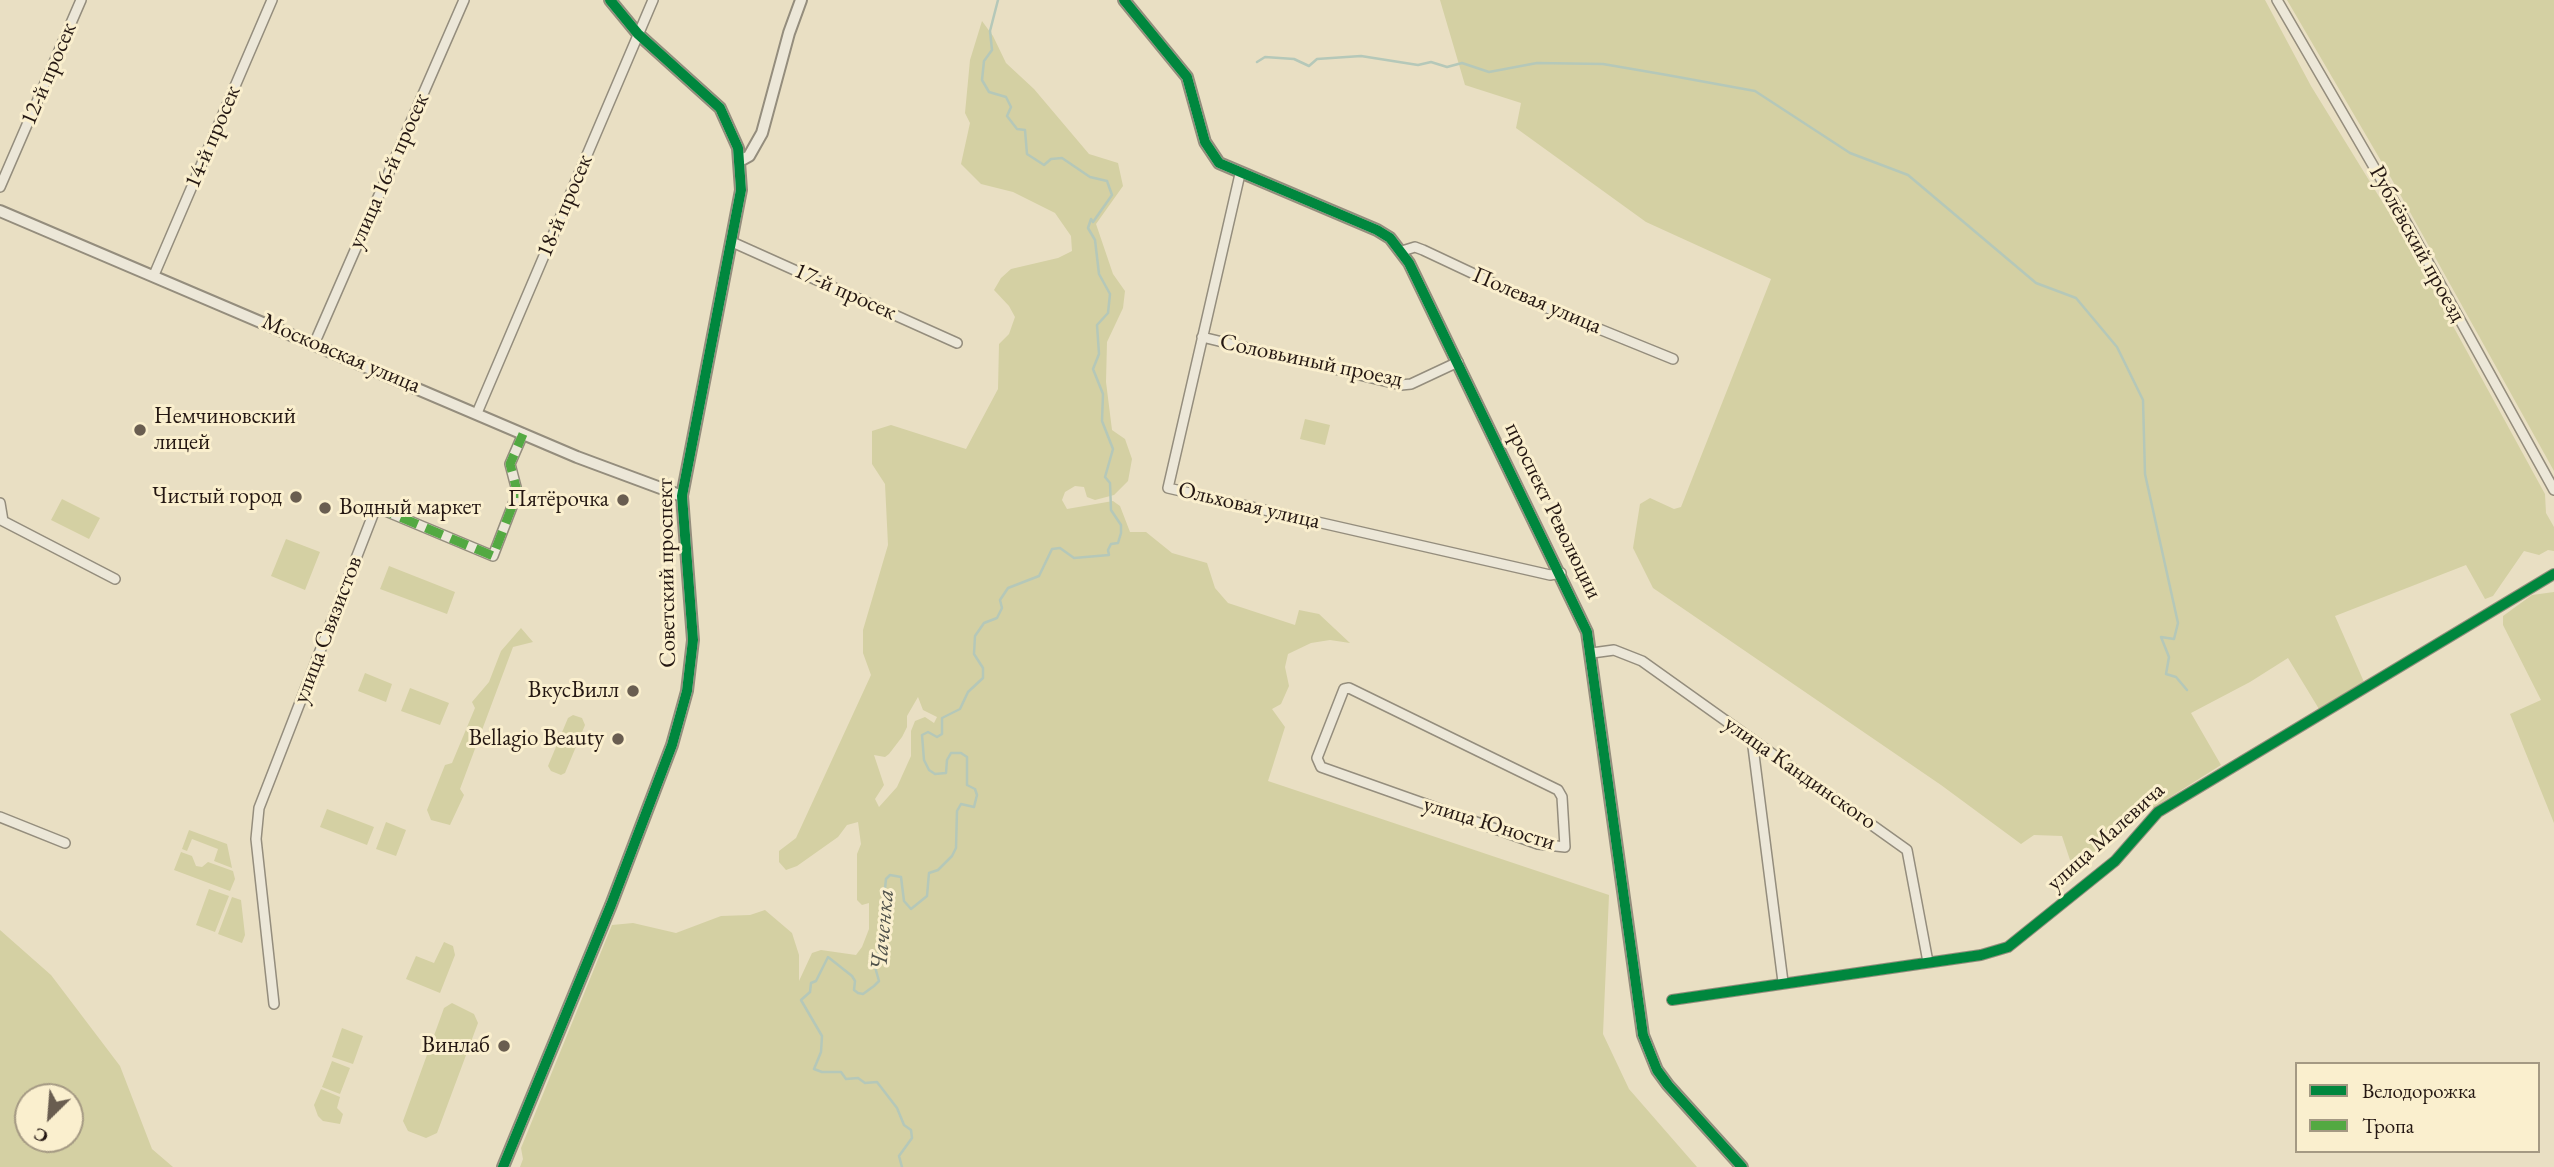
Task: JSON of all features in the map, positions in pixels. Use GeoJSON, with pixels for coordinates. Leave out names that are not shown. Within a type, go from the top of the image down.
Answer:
{"type":"FeatureCollection","features":[{"type":"Feature","properties":{"kind":"street","name":"12-й просек"},"geometry":{"type":"LineString","coordinates":[[0,187],[81,0]]}},
{"type":"Feature","properties":{"kind":"street","name":"14-й просек"},"geometry":{"type":"LineString","coordinates":[[154,275],[272,0]]}},
{"type":"Feature","properties":{"kind":"street","name":"улица 16-й просек"},"geometry":{"type":"LineString","coordinates":[[315,342],[464,0]]}},
{"type":"Feature","properties":{"kind":"street","name":"Советский проспект"},"geometry":{"type":"LineString","coordinates":[[503,1167],[611,905],[672,745],[682,711],[693,640],[682,496],[697,407],[741,190],[740,161],[720,108],[638,34],[610,0]]}},
{"type":"Feature","properties":{"kind":"street","name":"18-й просек"},"geometry":{"type":"LineString","coordinates":[[477,413],[653,0]]}},
{"type":"Feature","properties":{"kind":"street"},"geometry":{"type":"LineString","coordinates":[[740,161],[749,156],[762,134],[789,33],[801,0]]}},
{"type":"Feature","properties":{"kind":"street","name":"проспект Революции"},"geometry":{"type":"LineString","coordinates":[[1124,0],[1187,77],[1211,153],[1219,163],[1377,230],[1402,251],[1561,573],[1587,632],[1643,1035],[1657,1070],[1668,1085],[1740,1165]]}},
{"type":"Feature","properties":{"kind":"street","name":"Рублёвский проезд"},"geometry":{"type":"LineString","coordinates":[[2277,0],[2407,223],[2554,490]]}},
{"type":"Feature","properties":{"kind":"street","name":"Ольховая улица"},"geometry":{"type":"LineString","coordinates":[[1240,174],[1168,488],[1550,575],[1561,573]]}},
{"type":"Feature","properties":{"kind":"street","name":"Московская улица"},"geometry":{"type":"LineString","coordinates":[[0,211],[315,342],[523,434],[682,496]]}},
{"type":"Feature","properties":{"kind":"street","name":"17-й просек"},"geometry":{"type":"LineString","coordinates":[[732,242],[957,343]]}},
{"type":"Feature","properties":{"kind":"street","name":"Полевая улица"},"geometry":{"type":"LineString","coordinates":[[1402,251],[1415,247],[1423,250],[1540,305],[1673,359]]}},
{"type":"Feature","properties":{"kind":"street","name":"Соловьиный проезд"},"geometry":{"type":"LineString","coordinates":[[1202,337],[1407,385],[1458,362]]}},
{"type":"Feature","properties":{"kind":"street","name":"улица Связистов"},"geometry":{"type":"LineString","coordinates":[[274,1004],[256,839],[259,808],[376,507],[493,556],[515,499],[510,464],[523,434]]}},
{"type":"Feature","properties":{"kind":"street"},"geometry":{"type":"LineString","coordinates":[[0,503],[3,521],[115,579]]}},
{"type":"Feature","properties":{"kind":"street","name":"улица Малевича"},"geometry":{"type":"LineString","coordinates":[[1672,1000],[1783,982],[1981,956],[2008,947],[2115,861],[2158,812],[2554,574]]}},
{"type":"Feature","properties":{"kind":"street","name":"улица Кандинского"},"geometry":{"type":"LineString","coordinates":[[1592,653],[1614,650],[1629,654],[1907,850],[1928,962]]}},
{"type":"Feature","properties":{"kind":"street","name":"улица Юности"},"geometry":{"type":"LineString","coordinates":[[1344,689],[1356,690],[1396,711],[1560,792],[1565,847],[1538,844],[1328,770],[1318,763],[1317,758],[1344,689]]}},
{"type":"Feature","properties":{"kind":"street"},"geometry":{"type":"LineString","coordinates":[[1752,739],[1783,982]]}},
{"type":"Feature","properties":{"kind":"street"},"geometry":{"type":"LineString","coordinates":[[0,817],[65,843]]}},
{"type":"Feature","properties":{"kind":"shaded area"},"geometry":{"type":"Polygon","coordinates":[[[1440,0],[2265,0],[2311,86],[2407,242],[2545,494],[2546,513],[2554,527],[2554,551],[2548,550],[2539,555],[2524,551],[2493,596],[2485,599],[2466,565],[2335,616],[2364,682],[2319,709],[2288,658],[2250,682],[2191,713],[2221,765],[2153,808],[2148,801],[2111,843],[2086,863],[2070,860],[2062,836],[2034,835],[2021,844],[1941,785],[1653,588],[1633,548],[1640,504],[1650,498],[1674,509],[1681,507],[1771,279],[1646,222],[1516,128],[1521,103],[1465,85],[1440,0]]]}},
{"type":"Feature","properties":{"kind":"shaded area"},"geometry":{"type":"Polygon","coordinates":[[[2287,0],[2554,0],[2554,471],[2391,178],[2287,0]]]}},
{"type":"Feature","properties":{"kind":"shaded area"},"geometry":{"type":"Polygon","coordinates":[[[982,21],[993,36],[1006,63],[1034,89],[1089,154],[1118,163],[1123,186],[1096,224],[1113,274],[1125,291],[1123,308],[1107,342],[1106,382],[1112,430],[1125,439],[1132,459],[1128,481],[1114,495],[1095,500],[1087,497],[1084,487],[1075,486],[1065,492],[1062,500],[1067,509],[1113,501],[1120,506],[1130,532],[1146,532],[1172,553],[1207,563],[1215,588],[1228,603],[1295,625],[1299,610],[1319,614],[1350,643],[1330,640],[1311,643],[1288,654],[1285,667],[1289,686],[1281,704],[1272,709],[1285,727],[1268,781],[1609,895],[1603,1034],[1629,1089],[1697,1167],[520,1167],[523,1159],[521,1148],[612,925],[633,923],[676,933],[721,916],[750,915],[765,910],[792,933],[799,955],[799,981],[812,953],[821,950],[856,955],[862,947],[869,929],[869,903],[862,905],[857,900],[857,854],[861,844],[858,822],[847,825],[838,837],[797,866],[786,870],[779,862],[779,851],[796,838],[871,675],[863,653],[863,630],[888,545],[885,484],[872,464],[872,431],[891,425],[966,449],[998,389],[999,344],[1009,334],[1015,317],[994,290],[1001,278],[1011,269],[1058,258],[1072,251],[1071,236],[1055,213],[1013,192],[981,184],[961,164],[970,123],[965,113],[970,60],[982,21]],[[918,697],[907,716],[907,727],[902,737],[885,757],[874,755],[884,785],[875,799],[879,807],[897,787],[911,756],[911,731],[915,721],[925,717],[934,723],[937,717],[923,710],[918,697]]]}},
{"type":"Feature","properties":{"kind":"shaded area"},"geometry":{"type":"Polygon","coordinates":[[[1305,419],[1330,425],[1325,445],[1300,439],[1305,419]]]}},
{"type":"Feature","properties":{"kind":"shaded area"},"geometry":{"type":"Polygon","coordinates":[[[62,499],[100,518],[89,539],[51,520],[62,499]]]}},
{"type":"Feature","properties":{"kind":"shaded area"},"geometry":{"type":"Polygon","coordinates":[[[286,539],[320,552],[305,590],[271,576],[286,539]]]}},
{"type":"Feature","properties":{"kind":"shaded area"},"geometry":{"type":"Polygon","coordinates":[[[389,566],[455,592],[447,614],[380,589],[389,566]]]}},
{"type":"Feature","properties":{"kind":"shaded area"},"geometry":{"type":"Polygon","coordinates":[[[2554,592],[2554,823],[2510,714],[2541,700],[2503,625],[2503,616],[2532,595],[2554,592]]]}},
{"type":"Feature","properties":{"kind":"shaded area"},"geometry":{"type":"Polygon","coordinates":[[[521,628],[533,642],[513,647],[460,789],[464,795],[450,825],[431,820],[427,810],[445,765],[452,763],[475,708],[472,702],[489,682],[501,651],[521,628]]]}},
{"type":"Feature","properties":{"kind":"shaded area"},"geometry":{"type":"Polygon","coordinates":[[[365,673],[392,684],[386,702],[358,691],[365,673]]]}},
{"type":"Feature","properties":{"kind":"shaded area"},"geometry":{"type":"Polygon","coordinates":[[[410,688],[449,703],[440,725],[401,711],[410,688]]]}},
{"type":"Feature","properties":{"kind":"shaded area"},"geometry":{"type":"Polygon","coordinates":[[[573,715],[582,718],[585,725],[565,773],[561,775],[551,771],[548,766],[568,718],[573,715]]]}},
{"type":"Feature","properties":{"kind":"shaded area"},"geometry":{"type":"Polygon","coordinates":[[[327,809],[374,827],[367,845],[320,827],[327,809]]]}},
{"type":"Feature","properties":{"kind":"shaded area"},"geometry":{"type":"Polygon","coordinates":[[[386,822],[406,830],[396,856],[376,849],[386,822]]]}},
{"type":"Feature","properties":{"kind":"shaded area"},"geometry":{"type":"Polygon","coordinates":[[[189,830],[227,844],[232,868],[214,861],[218,849],[192,839],[187,851],[182,849],[189,830]]]}},
{"type":"Feature","properties":{"kind":"shaded area"},"geometry":{"type":"Polygon","coordinates":[[[181,852],[192,856],[196,866],[202,867],[208,862],[233,871],[235,879],[230,891],[174,870],[181,852]]]}},
{"type":"Feature","properties":{"kind":"shaded area"},"geometry":{"type":"Polygon","coordinates":[[[209,889],[229,896],[215,932],[196,925],[209,889]]]}},
{"type":"Feature","properties":{"kind":"shaded area"},"geometry":{"type":"Polygon","coordinates":[[[232,897],[241,900],[245,935],[242,943],[218,934],[232,897]]]}},
{"type":"Feature","properties":{"kind":"shaded area"},"geometry":{"type":"Polygon","coordinates":[[[0,930],[51,975],[120,1066],[152,1149],[173,1167],[0,1167],[0,930]]]}},
{"type":"Feature","properties":{"kind":"shaded area"},"geometry":{"type":"Polygon","coordinates":[[[444,942],[453,946],[455,955],[440,993],[406,979],[416,956],[434,963],[444,942]]]}},
{"type":"Feature","properties":{"kind":"shaded area"},"geometry":{"type":"Polygon","coordinates":[[[452,1003],[474,1014],[478,1023],[437,1133],[426,1138],[408,1131],[403,1121],[444,1008],[452,1003]]]}},
{"type":"Feature","properties":{"kind":"shaded area"},"geometry":{"type":"Polygon","coordinates":[[[342,1028],[363,1036],[353,1064],[332,1057],[342,1028]]]}},
{"type":"Feature","properties":{"kind":"shaded area"},"geometry":{"type":"Polygon","coordinates":[[[332,1061],[350,1068],[340,1094],[322,1087],[332,1061]]]}},
{"type":"Feature","properties":{"kind":"shaded area"},"geometry":{"type":"Polygon","coordinates":[[[321,1089],[340,1097],[337,1108],[343,1114],[340,1124],[323,1121],[318,1116],[314,1105],[321,1089]]]}},
{"type":"Feature","properties":{"kind":"waterway","name":"Чаченка"},"geometry":{"type":"LineString","coordinates":[[902,1167],[899,1156],[912,1138],[911,1130],[904,1125],[897,1108],[877,1082],[865,1083],[858,1078],[846,1079],[841,1072],[814,1069],[821,1052],[822,1036],[801,1000],[810,992],[811,983],[816,981],[828,957],[852,976],[855,981],[854,990],[858,993],[863,994],[874,986],[879,981],[875,967],[883,933],[881,927],[886,879],[890,875],[901,877],[904,901],[911,909],[927,896],[929,873],[938,870],[956,848],[957,811],[961,804],[974,807],[977,795],[975,789],[967,785],[967,757],[961,753],[951,753],[947,760],[946,773],[935,774],[929,770],[924,760],[922,735],[928,732],[937,737],[942,734],[942,718],[960,709],[968,692],[983,678],[983,668],[974,654],[975,636],[984,623],[997,618],[1002,608],[1000,600],[1008,588],[1039,576],[1052,549],[1060,548],[1074,558],[1109,555],[1111,544],[1118,543],[1121,533],[1121,525],[1111,510],[1110,483],[1105,477],[1113,449],[1102,421],[1103,394],[1093,369],[1099,354],[1097,325],[1108,313],[1110,294],[1099,274],[1095,240],[1088,228],[1091,219],[1093,222],[1112,195],[1107,181],[1090,177],[1062,158],[1051,159],[1044,165],[1027,154],[1025,130],[1017,129],[1007,116],[1011,107],[1006,97],[989,92],[982,80],[984,61],[992,50],[990,31],[998,0]]}},
{"type":"Feature","properties":{"kind":"waterway"},"geometry":{"type":"LineString","coordinates":[[1257,62],[1265,57],[1294,59],[1309,66],[1317,59],[1361,56],[1418,65],[1431,62],[1447,67],[1462,63],[1489,72],[1537,63],[1603,64],[1667,75],[1755,91],[1850,153],[1908,175],[2036,283],[2076,298],[2117,347],[2143,400],[2145,474],[2178,623],[2174,639],[2161,637],[2169,657],[2166,674],[2176,677],[2187,690]]}},
{"type":"Feature","properties":{"kind":"marked path"},"geometry":{"type":"LineString","coordinates":[[376,507],[493,556],[515,499],[516,487],[510,464],[523,434]]}},
{"type":"Feature","properties":{"kind":"cycle path"},"geometry":{"type":"LineString","coordinates":[[503,1167],[611,905],[672,745],[687,691],[693,640],[682,496],[741,190],[738,148],[720,108],[638,34],[610,0]]}},
{"type":"Feature","properties":{"kind":"cycle path"},"geometry":{"type":"LineString","coordinates":[[1124,0],[1187,77],[1205,142],[1219,163],[1377,230],[1390,238],[1409,263],[1587,632],[1643,1035],[1657,1070],[1668,1085],[1742,1167]]}},
{"type":"Feature","properties":{"kind":"cycle path"},"geometry":{"type":"LineString","coordinates":[[1672,1000],[1981,955],[2008,947],[2115,861],[2158,812],[2554,574]]}},
{"type":"Feature","properties":{"kind":"place","name":"Немчиновский лицей"},"geometry":{"type":"Point","coordinates":[140,430]}},
{"type":"Feature","properties":{"kind":"place","name":"Чистый город"},"geometry":{"type":"Point","coordinates":[296,497]}},
{"type":"Feature","properties":{"kind":"place","name":"Пятёрочка"},"geometry":{"type":"Point","coordinates":[623,500]}},
{"type":"Feature","properties":{"kind":"place","name":"Водный маркет"},"geometry":{"type":"Point","coordinates":[325,508]}},
{"type":"Feature","properties":{"kind":"place","name":"ВкусВилл"},"geometry":{"type":"Point","coordinates":[633,691]}},
{"type":"Feature","properties":{"kind":"place","name":"Bellagio Beauty"},"geometry":{"type":"Point","coordinates":[618,739]}},
{"type":"Feature","properties":{"kind":"place","name":"Винлаб"},"geometry":{"type":"Point","coordinates":[504,1046]}}]}
